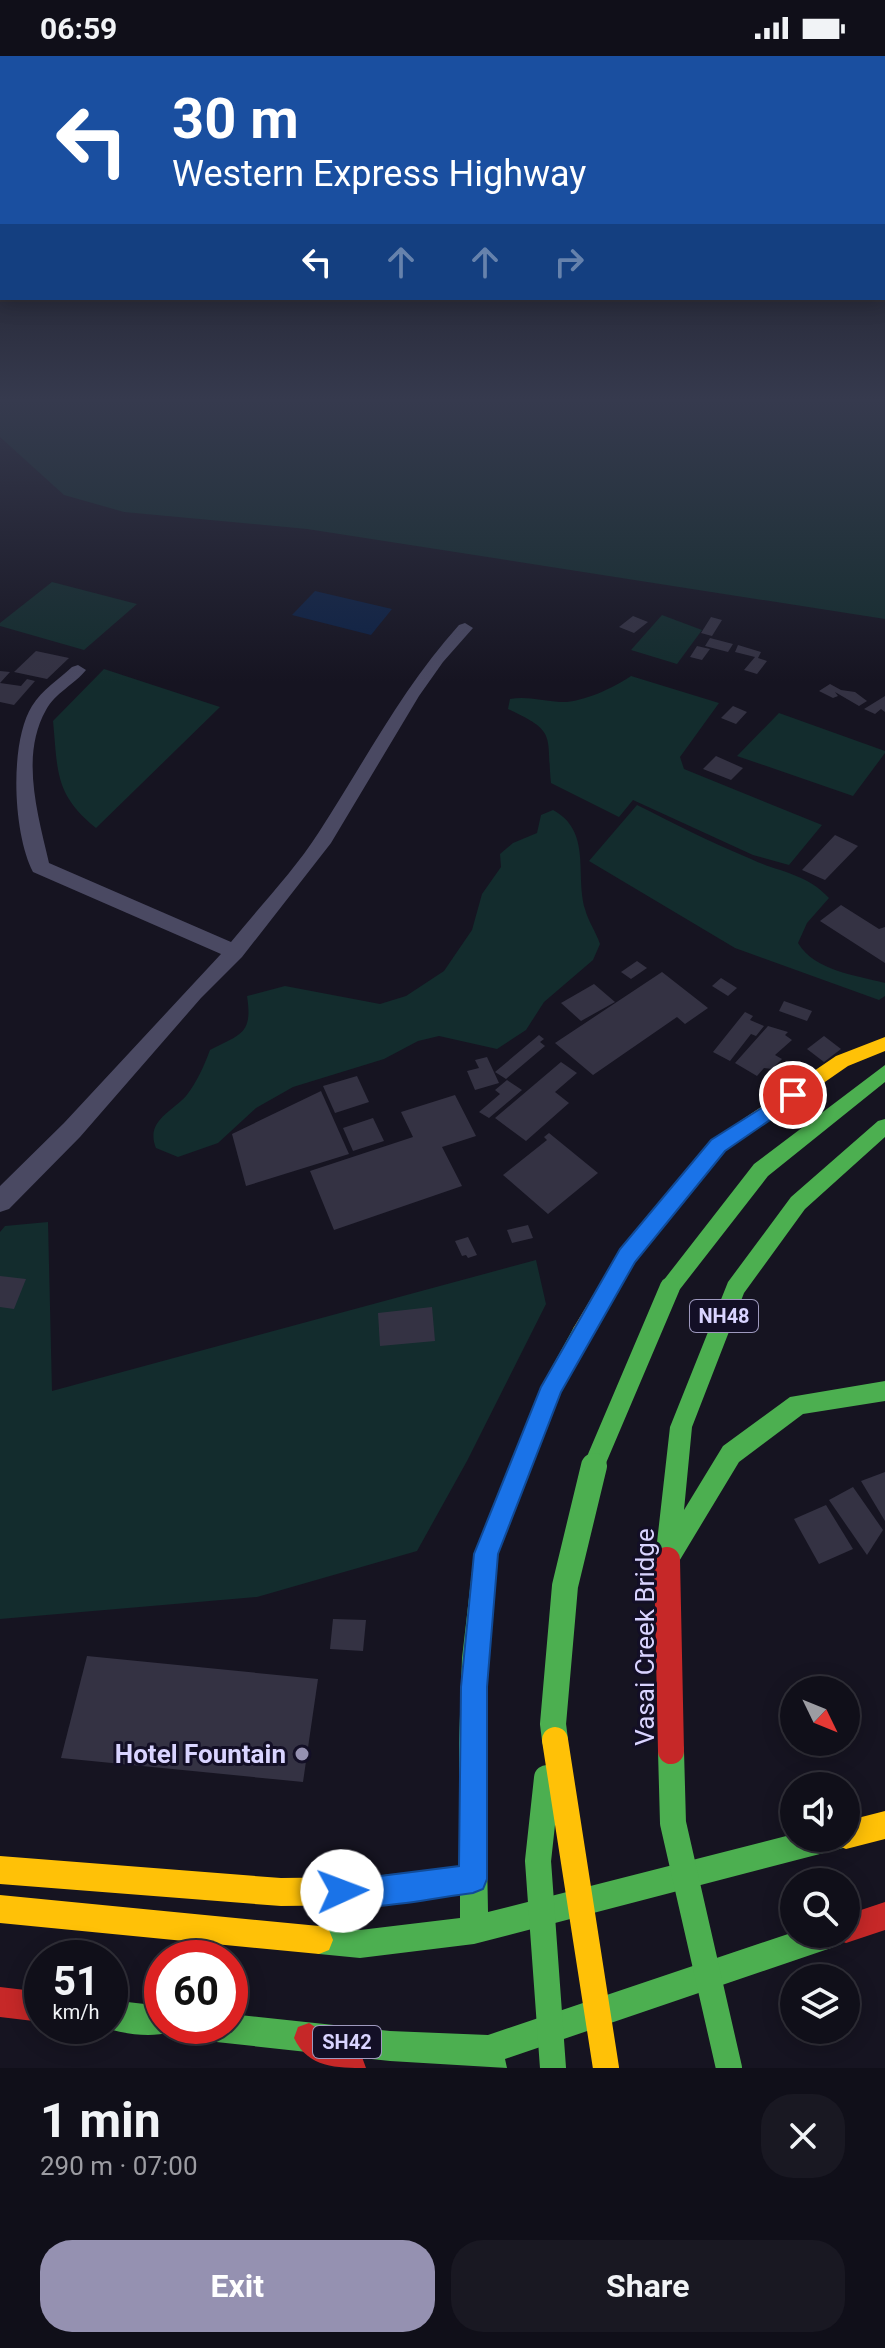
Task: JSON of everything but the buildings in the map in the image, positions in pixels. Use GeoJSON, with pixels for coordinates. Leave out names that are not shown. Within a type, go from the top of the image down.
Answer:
{"type":"FeatureCollection","features":[{"type":"Feature","properties":{"kind":"main road"},"geometry":{"type":"LineString","coordinates":[[474,1930],[474,1687],[486,1554],[552,1387],[628,1255],[718,1146],[842,1061],[885,1044]]}},
{"type":"Feature","properties":{"kind":"main road"},"geometry":{"type":"LineString","coordinates":[[553,2068],[538,1861],[565,1586],[593,1469],[670,1287],[761,1170],[885,1072]]}},
{"type":"Feature","properties":{"kind":"main road","name":"Vasai Creek Bridge"},"geometry":{"type":"LineString","coordinates":[[729,2068],[673,1823],[667,1560],[681,1427],[735,1288],[798,1203],[885,1126]]}},
{"type":"Feature","properties":{"kind":"main road"},"geometry":{"type":"LineString","coordinates":[[667,1560],[731,1454],[798,1404],[885,1391]]}},
{"type":"Feature","properties":{"kind":"main road"},"geometry":{"type":"LineString","coordinates":[[553,1724],[606,2068]]}},
{"type":"Feature","properties":{"kind":"main road"},"geometry":{"type":"LineString","coordinates":[[860,1831],[885,1825]]}},
{"type":"Feature","properties":{"kind":"main road"},"geometry":{"type":"LineString","coordinates":[[0,1909],[360,1944],[474,1930],[780,1852]]}},
{"type":"Feature","properties":{"kind":"main road"},"geometry":{"type":"LineString","coordinates":[[0,1870],[281,1892],[372,1891],[473,1879]]}},
{"type":"Feature","properties":{"kind":"main road"},"geometry":{"type":"LineString","coordinates":[[860,1924],[885,1916]]}},
{"type":"Feature","properties":{"kind":"main road"},"geometry":{"type":"LineString","coordinates":[[490,2059],[793,1948]]}},
{"type":"Feature","properties":{"kind":"main road"},"geometry":{"type":"LineString","coordinates":[[0,2002],[24,2005]]}},
{"type":"Feature","properties":{"kind":"main road","name":"SH42"},"geometry":{"type":"LineString","coordinates":[[248,2031],[490,2059]]}},
{"type":"Feature","properties":{"kind":"main road"},"geometry":{"type":"LineString","coordinates":[[309,2038],[351,2068]]}},
{"type":"Feature","properties":{"kind":"street"},"geometry":{"type":"LineString","coordinates":[[0,1202],[72,1130],[194,993],[235,952],[324,839],[411,696],[437,659],[465,628]]}},
{"type":"Feature","properties":{"kind":"street"},"geometry":{"type":"LineString","coordinates":[[78,670],[39,707],[23,747],[27,808],[40,867],[235,952]]}},
{"type":"Feature","properties":{"kind":"green space"},"geometry":{"type":"Polygon","coordinates":[[[885,494],[885,619],[307,529],[124,512],[64,495],[885,494]]]}},
{"type":"Feature","properties":{"kind":"green space"},"geometry":{"type":"Polygon","coordinates":[[[52,582],[137,604],[84,650],[0,626],[52,582]]]}},
{"type":"Feature","properties":{"kind":"green space"},"geometry":{"type":"Polygon","coordinates":[[[662,615],[702,630],[677,664],[631,650],[662,615]]]}},
{"type":"Feature","properties":{"kind":"green space"},"geometry":{"type":"Polygon","coordinates":[[[104,669],[220,707],[96,828],[82,816],[65,792],[58,768],[53,721],[104,669]]]}},
{"type":"Feature","properties":{"kind":"green space"},"geometry":{"type":"Polygon","coordinates":[[[631,676],[719,703],[680,757],[684,769],[822,825],[789,865],[753,855],[633,800],[619,817],[551,783],[546,737],[535,724],[508,709],[510,699],[569,702],[606,690],[631,676]]]}},
{"type":"Feature","properties":{"kind":"green space"},"geometry":{"type":"Polygon","coordinates":[[[779,713],[885,753],[853,796],[737,756],[779,713]]]}},
{"type":"Feature","properties":{"kind":"green space"},"geometry":{"type":"Polygon","coordinates":[[[637,805],[722,846],[811,883],[829,898],[807,923],[798,943],[825,966],[885,983],[885,996],[879,1000],[735,948],[589,861],[637,805]]]}},
{"type":"Feature","properties":{"kind":"green space"},"geometry":{"type":"Polygon","coordinates":[[[553,810],[565,819],[578,841],[582,896],[600,944],[593,960],[544,1002],[526,1030],[497,1049],[439,1036],[418,1041],[384,1059],[293,1087],[256,1108],[218,1143],[178,1157],[156,1148],[154,1131],[157,1124],[190,1091],[210,1050],[237,1036],[246,1026],[247,996],[285,986],[380,1004],[406,996],[444,971],[472,930],[482,894],[501,867],[500,854],[513,843],[537,833],[541,815],[553,810]]]}},
{"type":"Feature","properties":{"kind":"green space"},"geometry":{"type":"Polygon","coordinates":[[[48,1222],[52,1391],[536,1260],[546,1304],[467,1461],[417,1551],[257,1597],[0,1619],[0,1232],[5,1226],[48,1222]]]}},
{"type":"Feature","properties":{"kind":"water"},"geometry":{"type":"Polygon","coordinates":[[[315,591],[392,609],[371,635],[292,615],[315,591]]]}},
{"type":"Feature","properties":{"kind":"traffic: fast"},"geometry":{"type":"LineString","coordinates":[[670,1287],[761,1170],[885,1072]]}},
{"type":"Feature","properties":{"kind":"traffic: fast"},"geometry":{"type":"LineString","coordinates":[[667,1560],[681,1427],[735,1288],[798,1203],[885,1126]]}},
{"type":"Feature","properties":{"kind":"traffic: fast"},"geometry":{"type":"LineString","coordinates":[[555,1740],[553,1724],[565,1586],[593,1469],[670,1287]]}},
{"type":"Feature","properties":{"kind":"traffic: fast"},"geometry":{"type":"LineString","coordinates":[[582,1334],[552,1387],[486,1554],[475,1658],[472,1743],[474,1930],[780,1852]]}},
{"type":"Feature","properties":{"kind":"traffic: fast"},"geometry":{"type":"LineString","coordinates":[[674,1549],[731,1454],[798,1404],[885,1391]]}},
{"type":"Feature","properties":{"kind":"traffic: fast"},"geometry":{"type":"LineString","coordinates":[[671,1751],[673,1823],[729,2068]]}},
{"type":"Feature","properties":{"kind":"traffic: fast"},"geometry":{"type":"LineString","coordinates":[[547,1778],[538,1861],[553,2068]]}},
{"type":"Feature","properties":{"kind":"traffic: fast"},"geometry":{"type":"LineString","coordinates":[[365,1891],[473,1879]]}},
{"type":"Feature","properties":{"kind":"traffic: fast"},"geometry":{"type":"LineString","coordinates":[[319,1940],[360,1944],[474,1930]]}},
{"type":"Feature","properties":{"kind":"traffic: fast"},"geometry":{"type":"LineString","coordinates":[[492,2068],[488,2050],[790,1948]]}},
{"type":"Feature","properties":{"kind":"traffic: fast"},"geometry":{"type":"LineString","coordinates":[[128,2017],[144,2019]]}},
{"type":"Feature","properties":{"kind":"traffic: fast"},"geometry":{"type":"LineString","coordinates":[[248,2030],[390,2046],[488,2050]]}},
{"type":"Feature","properties":{"kind":"traffic: slow"},"geometry":{"type":"LineString","coordinates":[[582,1334],[628,1255],[718,1146],[842,1061],[885,1044]]}},
{"type":"Feature","properties":{"kind":"traffic: slow"},"geometry":{"type":"LineString","coordinates":[[555,1740],[606,2068]]}},
{"type":"Feature","properties":{"kind":"traffic: slow"},"geometry":{"type":"LineString","coordinates":[[860,1831],[885,1825]]}},
{"type":"Feature","properties":{"kind":"traffic: slow"},"geometry":{"type":"LineString","coordinates":[[0,1870],[281,1892],[365,1891]]}},
{"type":"Feature","properties":{"kind":"traffic: slow"},"geometry":{"type":"LineString","coordinates":[[0,1909],[319,1940]]}},
{"type":"Feature","properties":{"kind":"traffic: jam"},"geometry":{"type":"LineString","coordinates":[[667,1560],[671,1751]]}},
{"type":"Feature","properties":{"kind":"traffic: jam"},"geometry":{"type":"LineString","coordinates":[[860,1924],[885,1916]]}},
{"type":"Feature","properties":{"kind":"traffic: jam"},"geometry":{"type":"LineString","coordinates":[[0,2002],[24,2005]]}},
{"type":"Feature","properties":{"kind":"traffic: jam"},"geometry":{"type":"LineString","coordinates":[[309,2038],[351,2068]]}},
{"type":"Feature","properties":{"kind":"place","name":"Hotel Fountain"},"geometry":{"type":"Point","coordinates":[302,1754]}},
{"type":"Feature","properties":{"kind":"route"},"geometry":{"type":"LineString","coordinates":[[342,1891],[372,1891],[473,1879],[475,1658],[486,1554],[552,1387],[628,1255],[664,1211],[718,1146],[793,1095]]}}]}
